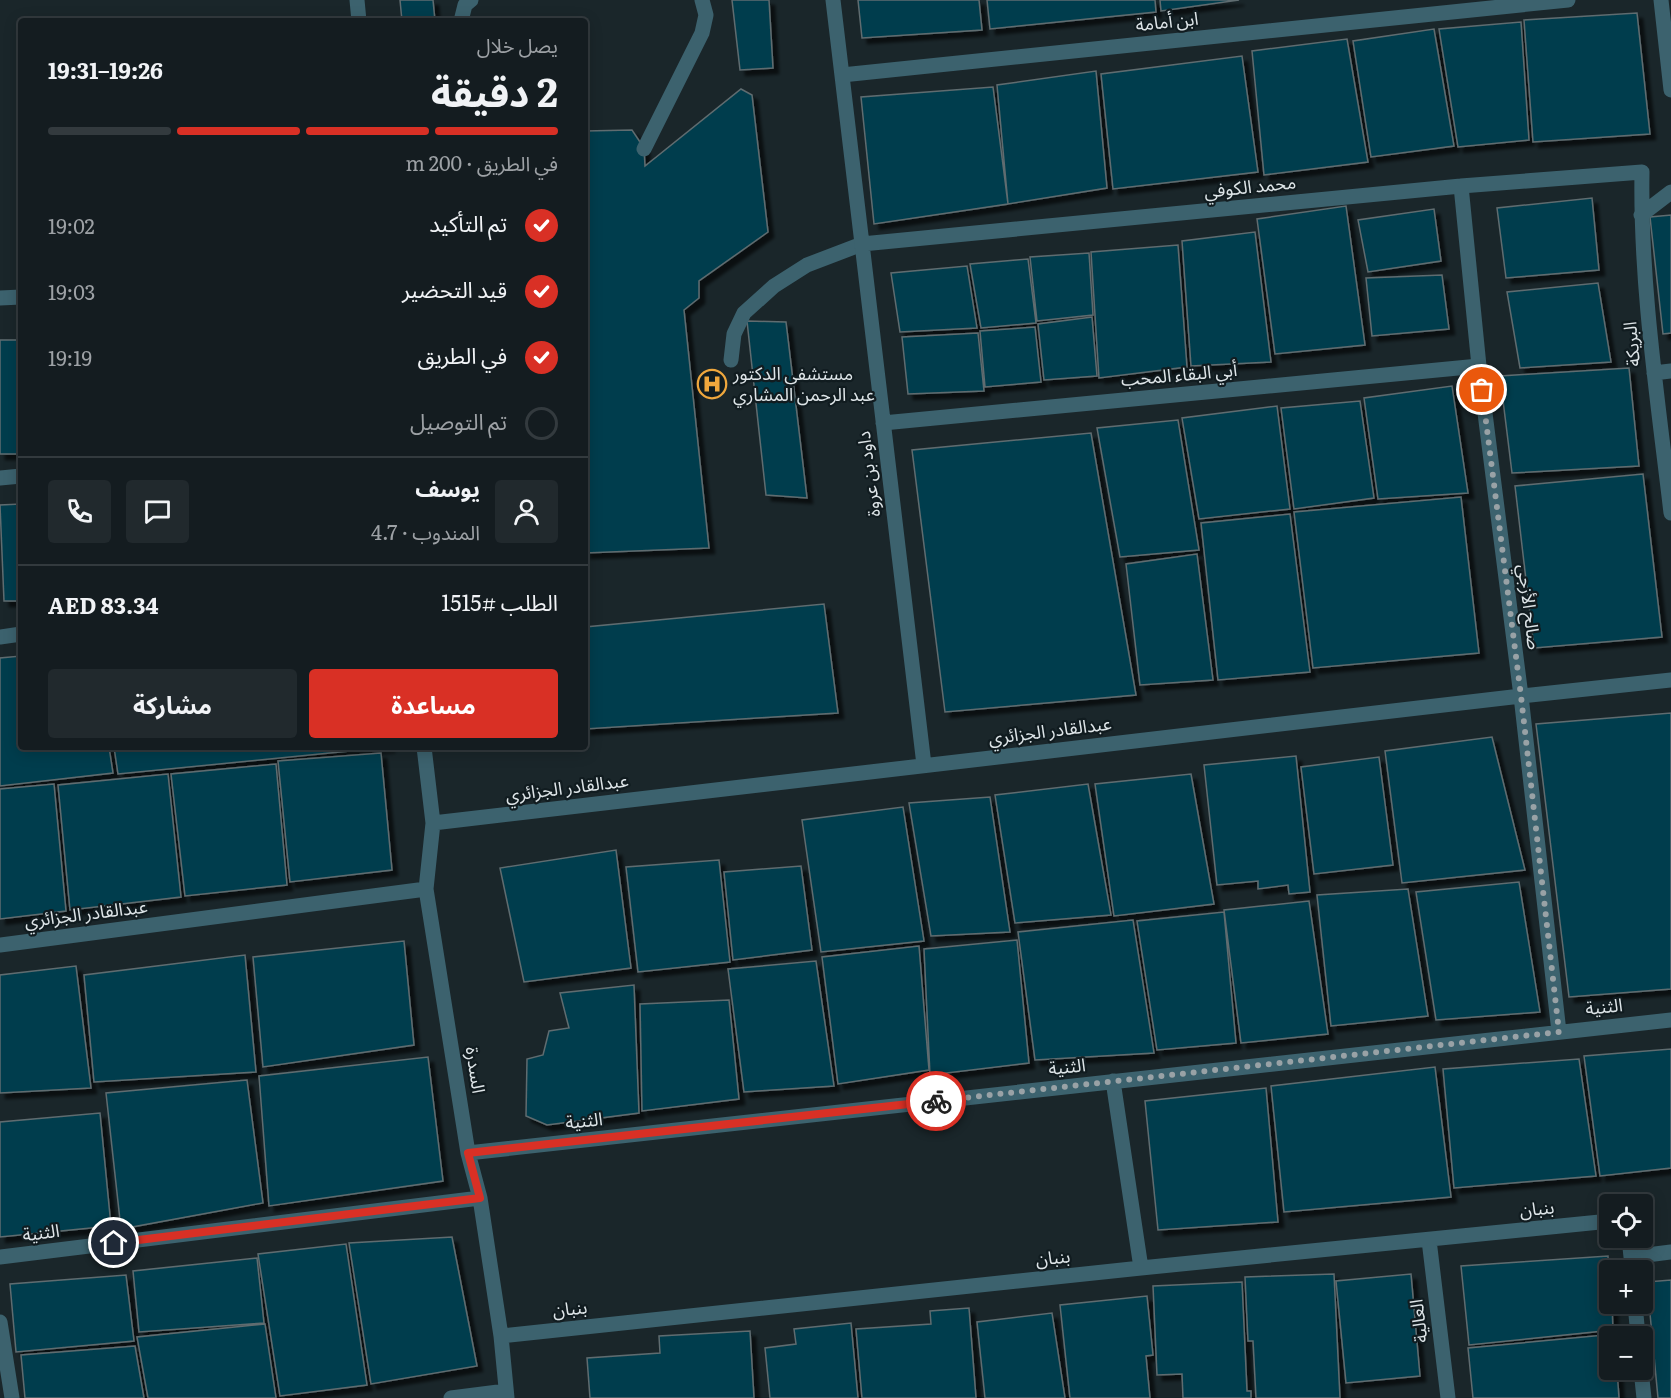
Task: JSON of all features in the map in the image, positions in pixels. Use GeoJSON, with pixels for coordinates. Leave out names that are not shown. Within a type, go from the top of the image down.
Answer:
{"type":"FeatureCollection","features":[{"type":"Feature","properties":{"kind":"street"},"geometry":{"type":"LineString","coordinates":[[357,0],[359,18]]}},
{"type":"Feature","properties":{"kind":"street"},"geometry":{"type":"LineString","coordinates":[[462,18],[465,5],[471,0]]}},
{"type":"Feature","properties":{"kind":"street"},"geometry":{"type":"LineString","coordinates":[[644,149],[702,33],[706,15],[702,0]]}},
{"type":"Feature","properties":{"kind":"street","name":"داود بن عروة"},"geometry":{"type":"LineString","coordinates":[[833,0],[924,765]]}},
{"type":"Feature","properties":{"kind":"street","name":"ابن أمامة"},"geometry":{"type":"LineString","coordinates":[[842,75],[1487,4],[1568,0]]}},
{"type":"Feature","properties":{"kind":"street"},"geometry":{"type":"LineString","coordinates":[[1661,0],[1671,90]]}},
{"type":"Feature","properties":{"kind":"street","name":"محمد الكوفي"},"geometry":{"type":"LineString","coordinates":[[731,360],[734,334],[744,313],[774,286],[807,265],[862,244],[1461,186],[1642,172]]}},
{"type":"Feature","properties":{"kind":"street","name":"البريكة"},"geometry":{"type":"LineString","coordinates":[[1642,172],[1641,215],[1654,373],[1671,513]]}},
{"type":"Feature","properties":{"kind":"street","name":"صالح الأزجي"},"geometry":{"type":"LineString","coordinates":[[1461,186],[1479,366],[1521,696],[1559,1032]]}},
{"type":"Feature","properties":{"kind":"street"},"geometry":{"type":"LineString","coordinates":[[1641,215],[1671,192]]}},
{"type":"Feature","properties":{"kind":"street"},"geometry":{"type":"LineString","coordinates":[[0,298],[18,297]]}},
{"type":"Feature","properties":{"kind":"street","name":"أبي البقاء المحب"},"geometry":{"type":"LineString","coordinates":[[883,423],[1479,366]]}},
{"type":"Feature","properties":{"kind":"street"},"geometry":{"type":"LineString","coordinates":[[1654,373],[1671,371]]}},
{"type":"Feature","properties":{"kind":"street"},"geometry":{"type":"LineString","coordinates":[[0,478],[18,476]]}},
{"type":"Feature","properties":{"kind":"street"},"geometry":{"type":"LineString","coordinates":[[0,636],[18,634]]}},
{"type":"Feature","properties":{"kind":"street","name":"عبدالقادر الجزائري"},"geometry":{"type":"LineString","coordinates":[[433,823],[1671,680]]}},
{"type":"Feature","properties":{"kind":"street","name":"السدرة"},"geometry":{"type":"LineString","coordinates":[[424,750],[433,823],[426,889],[468,1153],[480,1198],[501,1336],[506,1395]]}},
{"type":"Feature","properties":{"kind":"street","name":"عبدالقادر الجزائري"},"geometry":{"type":"LineString","coordinates":[[0,945],[426,889]]}},
{"type":"Feature","properties":{"kind":"street","name":"الثنية"},"geometry":{"type":"LineString","coordinates":[[468,1153],[1671,1020]]}},
{"type":"Feature","properties":{"kind":"street"},"geometry":{"type":"LineString","coordinates":[[1113,1081],[1141,1268]]}},
{"type":"Feature","properties":{"kind":"street","name":"الثنية"},"geometry":{"type":"LineString","coordinates":[[0,1257],[480,1198]]}},
{"type":"Feature","properties":{"kind":"street","name":"بنبان"},"geometry":{"type":"LineString","coordinates":[[501,1336],[1599,1222]]}},
{"type":"Feature","properties":{"kind":"street","name":"العالية"},"geometry":{"type":"LineString","coordinates":[[1429,1240],[1448,1398]]}},
{"type":"Feature","properties":{"kind":"street"},"geometry":{"type":"LineString","coordinates":[[1644,1260],[1671,1252]]}},
{"type":"Feature","properties":{"kind":"street"},"geometry":{"type":"LineString","coordinates":[[0,1322],[12,1398]]}},
{"type":"Feature","properties":{"kind":"street"},"geometry":{"type":"LineString","coordinates":[[1642,1380],[1644,1398]]}},
{"type":"Feature","properties":{"kind":"street"},"geometry":{"type":"LineString","coordinates":[[451,1398],[506,1395]]}},
{"type":"Feature","properties":{"kind":"building"},"geometry":{"type":"Polygon","coordinates":[[[400,0],[433,0],[435,18],[402,18],[400,0]]]}},
{"type":"Feature","properties":{"kind":"building"},"geometry":{"type":"Polygon","coordinates":[[[732,0],[769,0],[773,68],[740,70],[732,0]]]}},
{"type":"Feature","properties":{"kind":"building"},"geometry":{"type":"Polygon","coordinates":[[[858,0],[979,0],[982,30],[862,38],[858,0]]]}},
{"type":"Feature","properties":{"kind":"building"},"geometry":{"type":"Polygon","coordinates":[[[987,0],[1155,0],[1156,12],[990,29],[987,0]]]}},
{"type":"Feature","properties":{"kind":"building"},"geometry":{"type":"Polygon","coordinates":[[[1160,0],[1239,0],[1161,11],[1160,0]]]}},
{"type":"Feature","properties":{"kind":"building"},"geometry":{"type":"Polygon","coordinates":[[[1637,13],[1650,134],[1533,142],[1524,20],[1637,13]]]}},
{"type":"Feature","properties":{"kind":"building"},"geometry":{"type":"Polygon","coordinates":[[[1521,22],[1529,140],[1458,147],[1439,29],[1521,22]]]}},
{"type":"Feature","properties":{"kind":"building"},"geometry":{"type":"Polygon","coordinates":[[[1434,29],[1454,146],[1371,157],[1353,41],[1434,29]]]}},
{"type":"Feature","properties":{"kind":"building"},"geometry":{"type":"Polygon","coordinates":[[[1347,39],[1368,162],[1264,175],[1252,51],[1347,39]]]}},
{"type":"Feature","properties":{"kind":"building"},"geometry":{"type":"Polygon","coordinates":[[[1242,56],[1258,172],[1113,189],[1101,74],[1242,56]]]}},
{"type":"Feature","properties":{"kind":"building"},"geometry":{"type":"Polygon","coordinates":[[[1096,71],[1107,188],[1008,204],[997,85],[1096,71]]]}},
{"type":"Feature","properties":{"kind":"building"},"geometry":{"type":"Polygon","coordinates":[[[993,87],[1008,204],[874,224],[861,97],[993,87]]]}},
{"type":"Feature","properties":{"kind":"building"},"geometry":{"type":"Polygon","coordinates":[[[741,89],[752,95],[768,232],[699,281],[699,298],[684,310],[709,548],[588,553],[588,131],[632,130],[644,148],[645,166],[741,89]]]}},
{"type":"Feature","properties":{"kind":"building"},"geometry":{"type":"Polygon","coordinates":[[[1592,198],[1599,270],[1506,278],[1497,208],[1592,198]]]}},
{"type":"Feature","properties":{"kind":"building"},"geometry":{"type":"Polygon","coordinates":[[[1346,206],[1365,345],[1275,354],[1257,219],[1346,206]]]}},
{"type":"Feature","properties":{"kind":"building"},"geometry":{"type":"Polygon","coordinates":[[[1434,209],[1441,261],[1368,272],[1358,220],[1434,209]]]}},
{"type":"Feature","properties":{"kind":"building"},"geometry":{"type":"Polygon","coordinates":[[[1671,215],[1671,333],[1663,334],[1650,217],[1671,215]]]}},
{"type":"Feature","properties":{"kind":"building"},"geometry":{"type":"Polygon","coordinates":[[[1255,232],[1271,362],[1191,366],[1182,241],[1255,232]]]}},
{"type":"Feature","properties":{"kind":"building"},"geometry":{"type":"Polygon","coordinates":[[[1178,245],[1187,367],[1099,378],[1091,252],[1178,245]]]}},
{"type":"Feature","properties":{"kind":"building"},"geometry":{"type":"Polygon","coordinates":[[[1089,253],[1093,315],[1037,321],[1030,257],[1089,253]]]}},
{"type":"Feature","properties":{"kind":"building"},"geometry":{"type":"Polygon","coordinates":[[[1028,259],[1036,323],[981,328],[970,264],[1028,259]]]}},
{"type":"Feature","properties":{"kind":"building"},"geometry":{"type":"Polygon","coordinates":[[[967,266],[977,328],[900,332],[891,273],[967,266]]]}},
{"type":"Feature","properties":{"kind":"building"},"geometry":{"type":"Polygon","coordinates":[[[1442,275],[1449,329],[1372,336],[1366,278],[1442,275]]]}},
{"type":"Feature","properties":{"kind":"building"},"geometry":{"type":"Polygon","coordinates":[[[1598,283],[1611,362],[1520,368],[1507,292],[1598,283]]]}},
{"type":"Feature","properties":{"kind":"building"},"geometry":{"type":"Polygon","coordinates":[[[1092,317],[1097,376],[1044,380],[1038,324],[1092,317]]]}},
{"type":"Feature","properties":{"kind":"building"},"geometry":{"type":"Polygon","coordinates":[[[747,321],[786,322],[807,498],[766,495],[747,321]]]}},
{"type":"Feature","properties":{"kind":"building"},"geometry":{"type":"Polygon","coordinates":[[[1035,327],[1041,382],[985,387],[980,331],[1035,327]]]}},
{"type":"Feature","properties":{"kind":"building"},"geometry":{"type":"Polygon","coordinates":[[[978,333],[984,391],[908,394],[902,337],[978,333]]]}},
{"type":"Feature","properties":{"kind":"building"},"geometry":{"type":"Polygon","coordinates":[[[0,340],[18,340],[18,454],[0,454],[0,340]]]}},
{"type":"Feature","properties":{"kind":"building"},"geometry":{"type":"Polygon","coordinates":[[[1629,368],[1639,466],[1512,473],[1500,376],[1629,368]]]}},
{"type":"Feature","properties":{"kind":"building"},"geometry":{"type":"Polygon","coordinates":[[[1452,386],[1468,493],[1378,499],[1364,398],[1452,386]]]}},
{"type":"Feature","properties":{"kind":"building"},"geometry":{"type":"Polygon","coordinates":[[[1360,401],[1374,498],[1294,509],[1281,408],[1360,401]]]}},
{"type":"Feature","properties":{"kind":"building"},"geometry":{"type":"Polygon","coordinates":[[[1277,406],[1290,509],[1199,519],[1182,418],[1277,406]]]}},
{"type":"Feature","properties":{"kind":"building"},"geometry":{"type":"Polygon","coordinates":[[[1178,420],[1199,550],[1120,557],[1097,428],[1178,420]]]}},
{"type":"Feature","properties":{"kind":"building"},"geometry":{"type":"Polygon","coordinates":[[[1091,433],[1136,695],[945,712],[912,450],[1091,433]]]}},
{"type":"Feature","properties":{"kind":"building"},"geometry":{"type":"Polygon","coordinates":[[[1643,474],[1662,637],[1534,648],[1515,486],[1643,474]]]}},
{"type":"Feature","properties":{"kind":"building"},"geometry":{"type":"Polygon","coordinates":[[[1461,497],[1479,653],[1313,668],[1294,512],[1461,497]]]}},
{"type":"Feature","properties":{"kind":"building"},"geometry":{"type":"Polygon","coordinates":[[[18,504],[18,601],[4,601],[0,505],[18,504]]]}},
{"type":"Feature","properties":{"kind":"building"},"geometry":{"type":"Polygon","coordinates":[[[1290,514],[1310,672],[1218,680],[1201,523],[1290,514]]]}},
{"type":"Feature","properties":{"kind":"building"},"geometry":{"type":"Polygon","coordinates":[[[1197,554],[1213,680],[1140,685],[1126,564],[1197,554]]]}},
{"type":"Feature","properties":{"kind":"building"},"geometry":{"type":"Polygon","coordinates":[[[824,604],[838,713],[588,729],[588,627],[824,604]]]}},
{"type":"Feature","properties":{"kind":"building"},"geometry":{"type":"Polygon","coordinates":[[[18,656],[18,750],[109,750],[113,773],[0,786],[0,658],[18,656]]]}},
{"type":"Feature","properties":{"kind":"building"},"geometry":{"type":"Polygon","coordinates":[[[1671,713],[1671,989],[1569,997],[1536,724],[1671,713]]]}},
{"type":"Feature","properties":{"kind":"building"},"geometry":{"type":"Polygon","coordinates":[[[1492,737],[1525,870],[1402,883],[1385,751],[1492,737]]]}},
{"type":"Feature","properties":{"kind":"building"},"geometry":{"type":"Polygon","coordinates":[[[114,750],[360,750],[118,774],[114,750]]]}},
{"type":"Feature","properties":{"kind":"building"},"geometry":{"type":"Polygon","coordinates":[[[381,753],[392,870],[290,882],[278,761],[381,753]]]}},
{"type":"Feature","properties":{"kind":"building"},"geometry":{"type":"Polygon","coordinates":[[[1296,756],[1310,892],[1289,894],[1288,885],[1258,889],[1258,881],[1217,885],[1204,765],[1296,756]]]}},
{"type":"Feature","properties":{"kind":"building"},"geometry":{"type":"Polygon","coordinates":[[[1379,757],[1393,865],[1314,874],[1301,767],[1379,757]]]}},
{"type":"Feature","properties":{"kind":"building"},"geometry":{"type":"Polygon","coordinates":[[[276,764],[287,885],[185,896],[171,774],[276,764]]]}},
{"type":"Feature","properties":{"kind":"building"},"geometry":{"type":"Polygon","coordinates":[[[168,774],[181,897],[70,910],[58,785],[168,774]]]}},
{"type":"Feature","properties":{"kind":"building"},"geometry":{"type":"Polygon","coordinates":[[[1191,774],[1214,904],[1114,916],[1095,784],[1191,774]]]}},
{"type":"Feature","properties":{"kind":"building"},"geometry":{"type":"Polygon","coordinates":[[[54,784],[66,911],[0,919],[0,789],[54,784]]]}},
{"type":"Feature","properties":{"kind":"building"},"geometry":{"type":"Polygon","coordinates":[[[1088,784],[1111,915],[1015,923],[995,795],[1088,784]]]}},
{"type":"Feature","properties":{"kind":"building"},"geometry":{"type":"Polygon","coordinates":[[[990,797],[1010,932],[931,936],[909,803],[990,797]]]}},
{"type":"Feature","properties":{"kind":"building"},"geometry":{"type":"Polygon","coordinates":[[[903,807],[924,941],[821,952],[802,820],[903,807]]]}},
{"type":"Feature","properties":{"kind":"building"},"geometry":{"type":"Polygon","coordinates":[[[616,850],[631,968],[524,982],[500,868],[616,850]]]}},
{"type":"Feature","properties":{"kind":"building"},"geometry":{"type":"Polygon","coordinates":[[[719,860],[730,962],[638,972],[626,867],[719,860]]]}},
{"type":"Feature","properties":{"kind":"building"},"geometry":{"type":"Polygon","coordinates":[[[801,866],[812,950],[733,960],[724,872],[801,866]]]}},
{"type":"Feature","properties":{"kind":"building"},"geometry":{"type":"Polygon","coordinates":[[[1519,882],[1540,1012],[1436,1020],[1416,892],[1519,882]]]}},
{"type":"Feature","properties":{"kind":"building"},"geometry":{"type":"Polygon","coordinates":[[[1408,889],[1428,1016],[1331,1026],[1317,895],[1408,889]]]}},
{"type":"Feature","properties":{"kind":"building"},"geometry":{"type":"Polygon","coordinates":[[[1309,901],[1328,1034],[1241,1043],[1224,910],[1309,901]]]}},
{"type":"Feature","properties":{"kind":"building"},"geometry":{"type":"Polygon","coordinates":[[[1224,912],[1236,1043],[1157,1050],[1137,921],[1224,912]]]}},
{"type":"Feature","properties":{"kind":"building"},"geometry":{"type":"Polygon","coordinates":[[[1133,920],[1154,1053],[1035,1060],[1018,932],[1133,920]]]}},
{"type":"Feature","properties":{"kind":"building"},"geometry":{"type":"Polygon","coordinates":[[[1017,940],[1029,1063],[930,1075],[924,949],[1017,940]]]}},
{"type":"Feature","properties":{"kind":"building"},"geometry":{"type":"Polygon","coordinates":[[[404,941],[414,1045],[263,1067],[253,957],[404,941]]]}},
{"type":"Feature","properties":{"kind":"building"},"geometry":{"type":"Polygon","coordinates":[[[919,946],[929,1070],[838,1084],[822,957],[919,946]]]}},
{"type":"Feature","properties":{"kind":"building"},"geometry":{"type":"Polygon","coordinates":[[[245,955],[256,1072],[94,1082],[84,975],[245,955]]]}},
{"type":"Feature","properties":{"kind":"building"},"geometry":{"type":"Polygon","coordinates":[[[816,961],[834,1086],[744,1092],[728,969],[816,961]]]}},
{"type":"Feature","properties":{"kind":"building"},"geometry":{"type":"Polygon","coordinates":[[[76,966],[91,1088],[0,1093],[0,975],[76,966]]]}},
{"type":"Feature","properties":{"kind":"building"},"geometry":{"type":"Polygon","coordinates":[[[634,985],[639,1113],[547,1125],[526,1116],[527,1059],[543,1055],[549,1031],[569,1028],[560,993],[634,985]]]}},
{"type":"Feature","properties":{"kind":"building"},"geometry":{"type":"Polygon","coordinates":[[[729,1000],[739,1099],[642,1111],[640,1004],[729,1000]]]}},
{"type":"Feature","properties":{"kind":"building"},"geometry":{"type":"Polygon","coordinates":[[[1671,1049],[1671,1168],[1600,1176],[1584,1056],[1671,1049]]]}},
{"type":"Feature","properties":{"kind":"building"},"geometry":{"type":"Polygon","coordinates":[[[428,1057],[443,1181],[269,1206],[259,1076],[428,1057]]]}},
{"type":"Feature","properties":{"kind":"building"},"geometry":{"type":"Polygon","coordinates":[[[1579,1059],[1596,1176],[1454,1188],[1443,1069],[1579,1059]]]}},
{"type":"Feature","properties":{"kind":"building"},"geometry":{"type":"Polygon","coordinates":[[[1435,1067],[1451,1197],[1284,1212],[1271,1086],[1435,1067]]]}},
{"type":"Feature","properties":{"kind":"building"},"geometry":{"type":"Polygon","coordinates":[[[247,1080],[263,1203],[121,1229],[106,1093],[247,1080]]]}},
{"type":"Feature","properties":{"kind":"building"},"geometry":{"type":"Polygon","coordinates":[[[1266,1088],[1278,1222],[1158,1230],[1145,1101],[1266,1088]]]}},
{"type":"Feature","properties":{"kind":"building"},"geometry":{"type":"Polygon","coordinates":[[[100,1113],[111,1226],[0,1237],[0,1122],[100,1113]]]}},
{"type":"Feature","properties":{"kind":"building"},"geometry":{"type":"Polygon","coordinates":[[[452,1237],[477,1366],[371,1384],[349,1243],[452,1237]]]}},
{"type":"Feature","properties":{"kind":"building"},"geometry":{"type":"Polygon","coordinates":[[[346,1244],[367,1385],[280,1396],[258,1254],[346,1244]]]}},
{"type":"Feature","properties":{"kind":"building"},"geometry":{"type":"Polygon","coordinates":[[[1608,1256],[1608,1260],[1599,1260],[1599,1314],[1612,1314],[1613,1326],[1599,1326],[1599,1331],[1469,1345],[1461,1266],[1608,1256]]]}},
{"type":"Feature","properties":{"kind":"building"},"geometry":{"type":"Polygon","coordinates":[[[257,1258],[264,1323],[139,1332],[133,1271],[257,1258]]]}},
{"type":"Feature","properties":{"kind":"building"},"geometry":{"type":"Polygon","coordinates":[[[1334,1274],[1340,1398],[1256,1398],[1253,1341],[1248,1341],[1245,1277],[1334,1274]]]}},
{"type":"Feature","properties":{"kind":"building"},"geometry":{"type":"Polygon","coordinates":[[[1411,1274],[1420,1376],[1346,1383],[1336,1281],[1411,1274]]]}},
{"type":"Feature","properties":{"kind":"building"},"geometry":{"type":"Polygon","coordinates":[[[126,1275],[134,1341],[16,1352],[10,1284],[126,1275]]]}},
{"type":"Feature","properties":{"kind":"building"},"geometry":{"type":"Polygon","coordinates":[[[1671,1280],[1671,1398],[1658,1398],[1653,1326],[1650,1314],[1653,1314],[1653,1282],[1671,1280]]]}},
{"type":"Feature","properties":{"kind":"building"},"geometry":{"type":"Polygon","coordinates":[[[1242,1282],[1247,1391],[1251,1391],[1251,1398],[1183,1398],[1182,1374],[1157,1375],[1153,1286],[1242,1282]]]}},
{"type":"Feature","properties":{"kind":"building"},"geometry":{"type":"Polygon","coordinates":[[[1147,1296],[1153,1355],[1146,1356],[1150,1398],[1070,1398],[1060,1305],[1147,1296]]]}},
{"type":"Feature","properties":{"kind":"building"},"geometry":{"type":"Polygon","coordinates":[[[969,1308],[976,1398],[862,1398],[856,1329],[931,1324],[930,1311],[969,1308]]]}},
{"type":"Feature","properties":{"kind":"building"},"geometry":{"type":"Polygon","coordinates":[[[1052,1313],[1065,1398],[985,1398],[977,1322],[1052,1313]]]}},
{"type":"Feature","properties":{"kind":"building"},"geometry":{"type":"Polygon","coordinates":[[[851,1323],[858,1398],[770,1398],[765,1348],[796,1344],[794,1329],[851,1323]]]}},
{"type":"Feature","properties":{"kind":"building"},"geometry":{"type":"Polygon","coordinates":[[[265,1324],[276,1398],[148,1398],[137,1337],[265,1324]]]}},
{"type":"Feature","properties":{"kind":"building"},"geometry":{"type":"Polygon","coordinates":[[[750,1331],[754,1398],[590,1398],[587,1358],[660,1353],[659,1336],[750,1331]]]}},
{"type":"Feature","properties":{"kind":"building"},"geometry":{"type":"Polygon","coordinates":[[[1599,1336],[1599,1380],[1618,1380],[1619,1398],[1473,1398],[1468,1348],[1599,1336]]]}},
{"type":"Feature","properties":{"kind":"building"},"geometry":{"type":"Polygon","coordinates":[[[135,1346],[144,1398],[25,1398],[21,1355],[135,1346]]]}},
{"type":"Feature","properties":{"kind":"way so far"},"geometry":{"type":"LineString","coordinates":[[936,1101],[1559,1032],[1521,696],[1482,390]]}},
{"type":"Feature","properties":{"kind":"place","name":"مستشفى الدكتور عبد الرحمن المشاري"},"geometry":{"type":"Point","coordinates":[712,384]}},
{"type":"Feature","properties":{"kind":"route"},"geometry":{"type":"LineString","coordinates":[[114,1243],[480,1198],[468,1153],[936,1101]]}}]}
